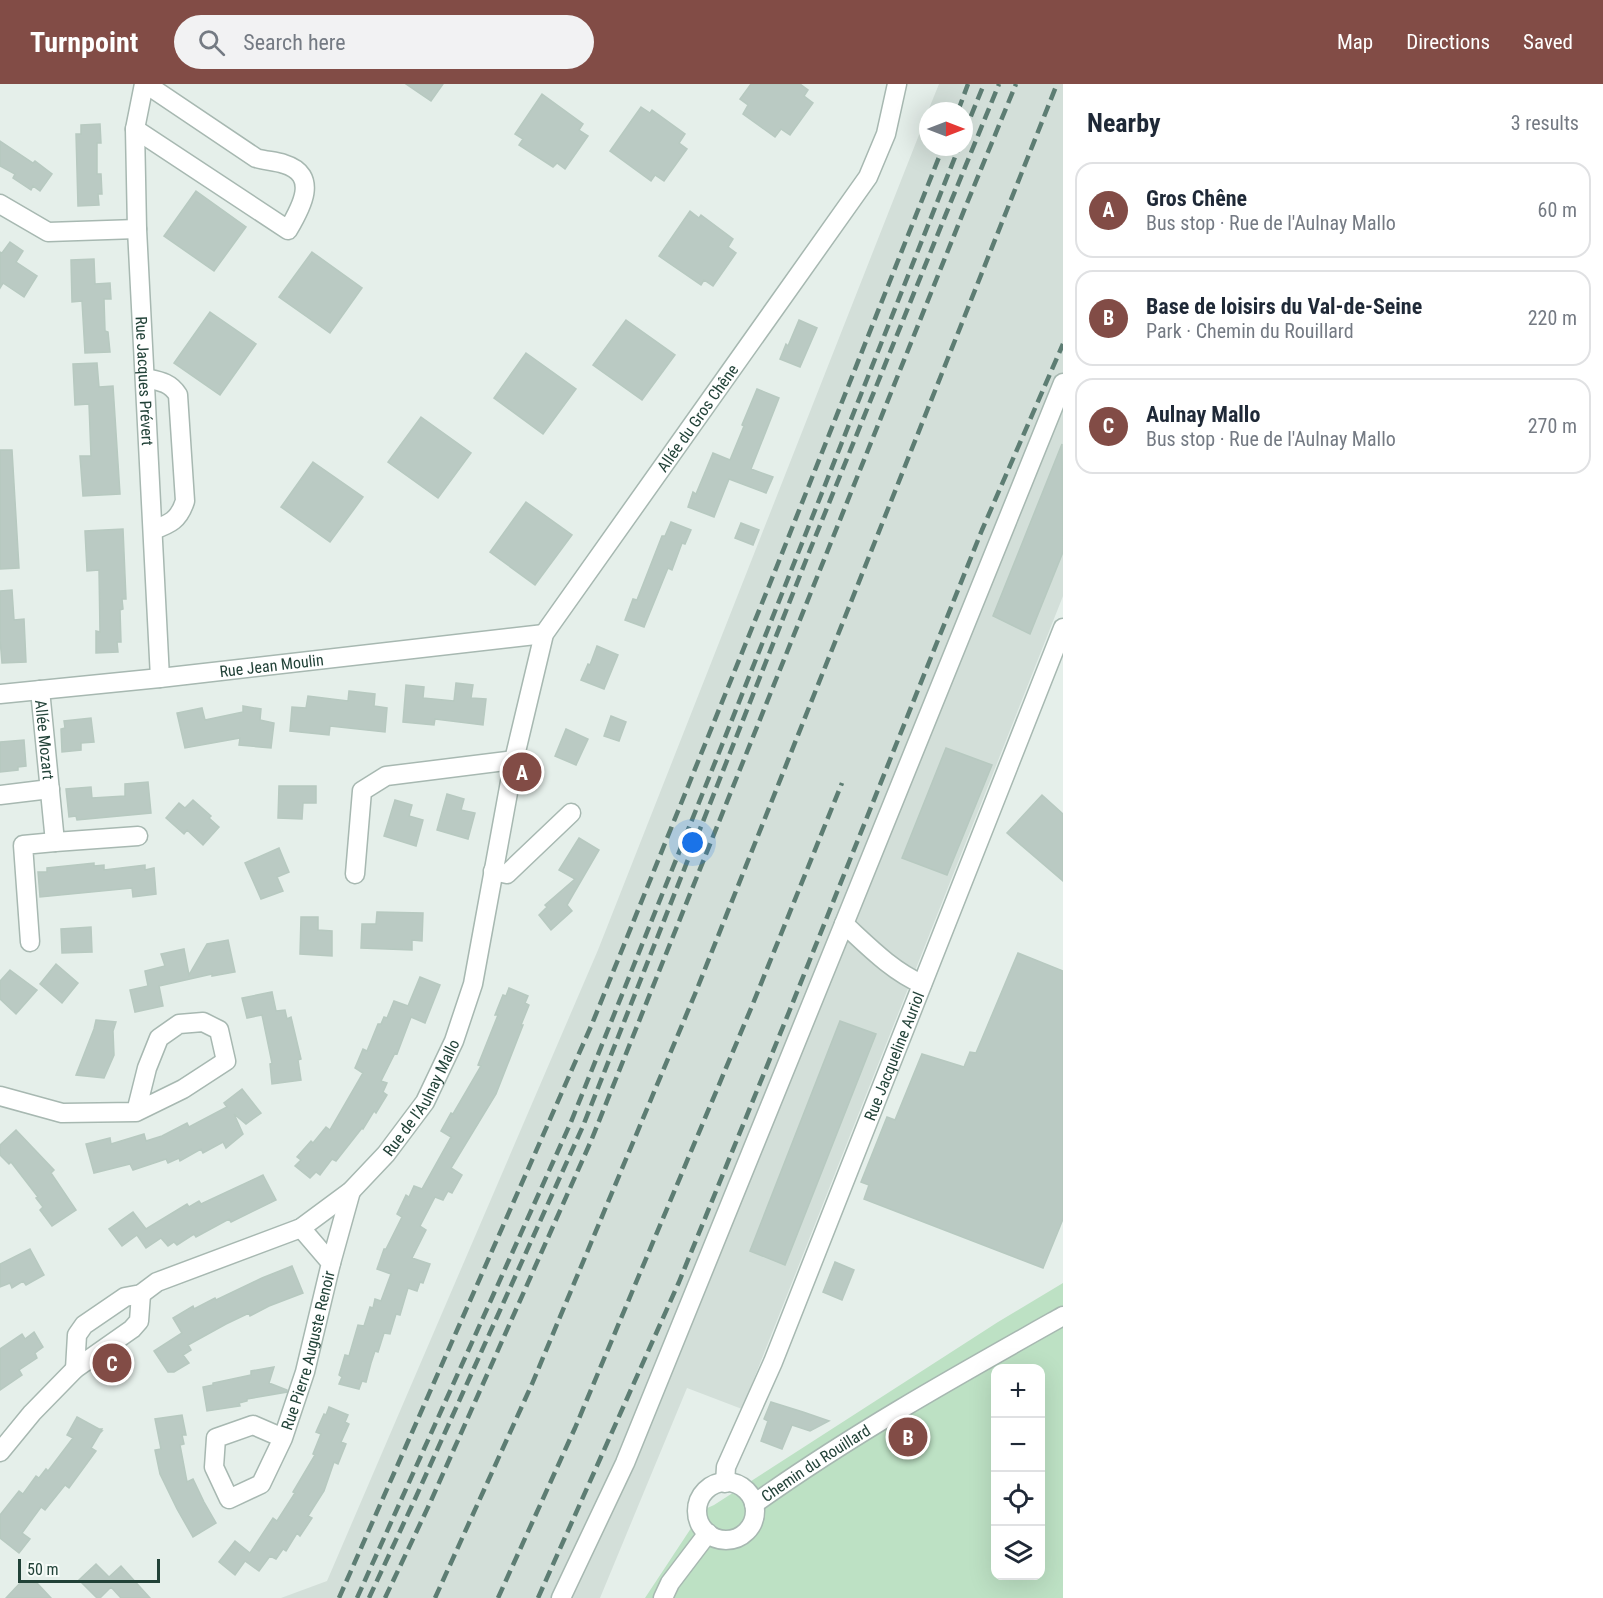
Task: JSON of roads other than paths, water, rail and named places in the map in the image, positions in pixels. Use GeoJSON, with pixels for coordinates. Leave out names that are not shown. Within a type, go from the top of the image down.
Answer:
{"type":"FeatureCollection","features":[{"type":"Feature","properties":{"kind":"street","name":"Rue Jacques Prévert"},"geometry":{"type":"LineString","coordinates":[[145,84],[135,129],[137,229],[160,678]]}},
{"type":"Feature","properties":{"kind":"street"},"geometry":{"type":"LineString","coordinates":[[135,129],[288,230],[301,207],[304,196],[303,177],[296,169],[256,158],[145,84]]}},
{"type":"Feature","properties":{"kind":"street","name":"Allée du Gros Chêne"},"geometry":{"type":"LineString","coordinates":[[514,760],[544,634],[868,177],[886,134],[897,84]]}},
{"type":"Feature","properties":{"kind":"street"},"geometry":{"type":"LineString","coordinates":[[0,204],[48,232],[137,229]]}},
{"type":"Feature","properties":{"kind":"street"},"geometry":{"type":"LineString","coordinates":[[145,378],[174,387],[178,395],[185,501],[182,513],[170,524],[153,530]]}},
{"type":"Feature","properties":{"kind":"street"},"geometry":{"type":"LineString","coordinates":[[561,1598],[624,1463],[1063,383]]}},
{"type":"Feature","properties":{"kind":"street","name":"Rue Jacqueline Auriol"},"geometry":{"type":"LineString","coordinates":[[725,1483],[726,1467],[773,1362],[1063,628]]}},
{"type":"Feature","properties":{"kind":"street","name":"Rue Jean Moulin"},"geometry":{"type":"LineString","coordinates":[[0,694],[544,634]]}},
{"type":"Feature","properties":{"kind":"street","name":"Allée Mozart"},"geometry":{"type":"LineString","coordinates":[[40,690],[55,842]]}},
{"type":"Feature","properties":{"kind":"street"},"geometry":{"type":"LineString","coordinates":[[355,874],[362,791],[386,776],[514,760]]}},
{"type":"Feature","properties":{"kind":"street","name":"Rue de l'Aulnay Mallo"},"geometry":{"type":"LineString","coordinates":[[75,1369],[77,1335],[84,1325],[125,1297],[141,1294],[157,1282],[301,1228],[351,1191],[386,1154],[425,1101],[454,1041],[473,984],[514,760]]}},
{"type":"Feature","properties":{"kind":"street","name":"Allée Mozart"},"geometry":{"type":"LineString","coordinates":[[0,795],[50,789]]}},
{"type":"Feature","properties":{"kind":"street"},"geometry":{"type":"LineString","coordinates":[[493,872],[507,874],[571,813]]}},
{"type":"Feature","properties":{"kind":"street"},"geometry":{"type":"LineString","coordinates":[[30,942],[23,845],[138,836]]}},
{"type":"Feature","properties":{"kind":"street"},"geometry":{"type":"LineString","coordinates":[[844,924],[880,957],[922,984]]}},
{"type":"Feature","properties":{"kind":"street"},"geometry":{"type":"LineString","coordinates":[[0,1096],[62,1113],[136,1112],[183,1089],[226,1061],[219,1030],[203,1022],[179,1024],[159,1038],[147,1068],[136,1112]]}},
{"type":"Feature","properties":{"kind":"street","name":"Rue Pierre Auguste Renoir"},"geometry":{"type":"LineString","coordinates":[[283,1438],[304,1372],[351,1191]]}},
{"type":"Feature","properties":{"kind":"street","name":"Rue Pierre Auguste Renoir"},"geometry":{"type":"LineString","coordinates":[[301,1228],[331,1263]]}},
{"type":"Feature","properties":{"kind":"street"},"geometry":{"type":"LineString","coordinates":[[0,1452],[32,1413],[75,1369],[132,1329],[139,1321],[141,1294]]}},
{"type":"Feature","properties":{"kind":"street","name":"Chemin du Rouillard"},"geometry":{"type":"LineString","coordinates":[[754,1504],[787,1480],[926,1394],[1063,1316]]}},
{"type":"Feature","properties":{"kind":"street"},"geometry":{"type":"LineString","coordinates":[[732,1483],[743,1488],[750,1495],[754,1504],[753,1522],[748,1530],[735,1539],[715,1538],[699,1521],[699,1503],[703,1495],[717,1484],[732,1483]]}},
{"type":"Feature","properties":{"kind":"street"},"geometry":{"type":"LineString","coordinates":[[663,1598],[670,1583],[708,1533]]}},
{"type":"Feature","properties":{"kind":"railway"},"geometry":{"type":"LineString","coordinates":[[961,102],[968,84]]}},
{"type":"Feature","properties":{"kind":"railway"},"geometry":{"type":"LineString","coordinates":[[973,111],[984,84]]}},
{"type":"Feature","properties":{"kind":"railway"},"geometry":{"type":"LineString","coordinates":[[369,1598],[583,1126],[810,550],[999,84]]}},
{"type":"Feature","properties":{"kind":"railway"},"geometry":{"type":"LineString","coordinates":[[385,1598],[430,1503],[591,1141],[1016,84]]}},
{"type":"Feature","properties":{"kind":"railway"},"geometry":{"type":"LineString","coordinates":[[435,1598],[532,1384],[695,994],[1057,84]]}},
{"type":"Feature","properties":{"kind":"railway"},"geometry":{"type":"LineString","coordinates":[[339,1598],[592,1024],[939,156]]}},
{"type":"Feature","properties":{"kind":"railway"},"geometry":{"type":"LineString","coordinates":[[357,1598],[571,1122],[955,156]]}},
{"type":"Feature","properties":{"kind":"railway"},"geometry":{"type":"LineString","coordinates":[[538,1598],[679,1282],[982,530],[1063,344]]}},
{"type":"Feature","properties":{"kind":"railway"},"geometry":{"type":"LineString","coordinates":[[498,1598],[575,1428],[752,1006],[842,783]]}},
{"type":"Feature","properties":{"kind":"place","name":"Gros Chêne"},"geometry":{"type":"Point","coordinates":[522,772]}},
{"type":"Feature","properties":{"kind":"place","name":"Aulnay Mallo"},"geometry":{"type":"Point","coordinates":[112,1363]}},
{"type":"Feature","properties":{"kind":"place","name":"Base de loisirs du Val-de-Seine"},"geometry":{"type":"Point","coordinates":[908,1437]}}]}
